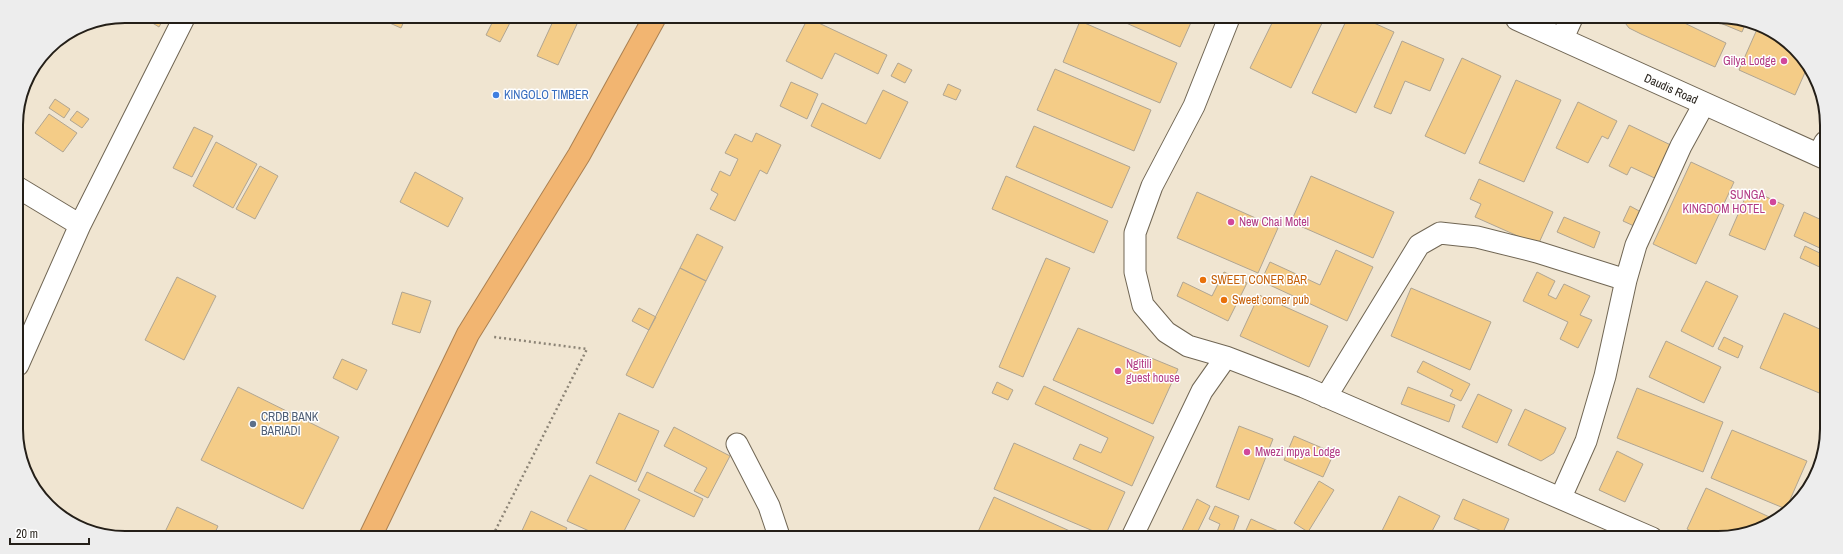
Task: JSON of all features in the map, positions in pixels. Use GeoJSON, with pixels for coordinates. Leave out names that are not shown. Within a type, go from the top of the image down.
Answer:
{"type":"FeatureCollection","features":[{"type":"Feature","properties":{"kind":"highway"},"geometry":{"type":"LineString","coordinates":[[373,531],[468,334],[579,155],[652,23]]}},
{"type":"Feature","properties":{"kind":"street"},"geometry":{"type":"LineString","coordinates":[[23,354],[80,225],[182,23]]}},
{"type":"Feature","properties":{"kind":"street"},"geometry":{"type":"LineString","coordinates":[[1227,23],[1194,106],[1152,186],[1136,233],[1135,272],[1143,305],[1166,332],[1188,346],[1226,357],[1326,397],[1561,497],[1636,531]]}},
{"type":"Feature","properties":{"kind":"street","name":"Daudis Road"},"geometry":{"type":"LineString","coordinates":[[1526,23],[1704,104],[1820,151]]}},
{"type":"Feature","properties":{"kind":"street"},"geometry":{"type":"LineString","coordinates":[[1562,39],[1569,23]]}},
{"type":"Feature","properties":{"kind":"street"},"geometry":{"type":"LineString","coordinates":[[1561,497],[1586,441],[1605,376],[1626,280],[1636,246],[1681,146],[1704,104]]}},
{"type":"Feature","properties":{"kind":"street"},"geometry":{"type":"LineString","coordinates":[[23,191],[80,225]]}},
{"type":"Feature","properties":{"kind":"street"},"geometry":{"type":"LineString","coordinates":[[1326,397],[1419,245],[1440,233],[1484,239],[1537,252],[1626,280]]}},
{"type":"Feature","properties":{"kind":"street"},"geometry":{"type":"LineString","coordinates":[[1134,531],[1202,390],[1226,357]]}},
{"type":"Feature","properties":{"kind":"street"},"geometry":{"type":"LineString","coordinates":[[737,444],[769,506],[777,531]]}},
{"type":"Feature","properties":{"kind":"path"},"geometry":{"type":"LineString","coordinates":[[468,334],[587,349],[495,531]]}},
{"type":"Feature","properties":{"kind":"building"},"geometry":{"type":"Polygon","coordinates":[[[152,23],[161,23],[159,27],[152,23]]]}},
{"type":"Feature","properties":{"kind":"building"},"geometry":{"type":"Polygon","coordinates":[[[390,23],[403,23],[401,28],[390,23]]]}},
{"type":"Feature","properties":{"kind":"building"},"geometry":{"type":"Polygon","coordinates":[[[492,23],[510,23],[500,42],[486,35],[492,23]]]}},
{"type":"Feature","properties":{"kind":"building"},"geometry":{"type":"Polygon","coordinates":[[[552,23],[577,24],[558,65],[537,56],[552,23]]]}},
{"type":"Feature","properties":{"kind":"building"},"geometry":{"type":"Polygon","coordinates":[[[805,23],[819,23],[887,55],[878,74],[835,53],[822,79],[786,61],[805,23]]]}},
{"type":"Feature","properties":{"kind":"building"},"geometry":{"type":"Polygon","coordinates":[[[1079,23],[1085,23],[1177,63],[1160,103],[1063,62],[1079,23]]]}},
{"type":"Feature","properties":{"kind":"building"},"geometry":{"type":"Polygon","coordinates":[[[1126,23],[1191,23],[1180,47],[1126,23]]]}},
{"type":"Feature","properties":{"kind":"building"},"geometry":{"type":"Polygon","coordinates":[[[1272,23],[1322,23],[1291,88],[1250,68],[1272,23]]]}},
{"type":"Feature","properties":{"kind":"building"},"geometry":{"type":"Polygon","coordinates":[[[1345,23],[1374,23],[1394,32],[1356,113],[1312,93],[1345,23]]]}},
{"type":"Feature","properties":{"kind":"building"},"geometry":{"type":"Polygon","coordinates":[[[1625,23],[1684,23],[1726,43],[1715,67],[1629,28],[1625,23]]]}},
{"type":"Feature","properties":{"kind":"building"},"geometry":{"type":"Polygon","coordinates":[[[1721,23],[1745,26],[1742,32],[1721,23]]]}},
{"type":"Feature","properties":{"kind":"building"},"geometry":{"type":"Polygon","coordinates":[[[1756,31],[1775,40],[1785,48],[1805,72],[1795,95],[1739,70],[1756,31]]]}},
{"type":"Feature","properties":{"kind":"building"},"geometry":{"type":"Polygon","coordinates":[[[1402,41],[1444,59],[1430,91],[1405,81],[1391,114],[1374,107],[1402,41]]]}},
{"type":"Feature","properties":{"kind":"building"},"geometry":{"type":"Polygon","coordinates":[[[1462,58],[1501,76],[1465,154],[1425,136],[1462,58]]]}},
{"type":"Feature","properties":{"kind":"building"},"geometry":{"type":"Polygon","coordinates":[[[898,63],[912,70],[905,83],[891,76],[898,63]]]}},
{"type":"Feature","properties":{"kind":"building"},"geometry":{"type":"Polygon","coordinates":[[[1055,69],[1151,110],[1134,151],[1037,110],[1055,69]]]}},
{"type":"Feature","properties":{"kind":"building"},"geometry":{"type":"Polygon","coordinates":[[[1516,80],[1561,100],[1524,182],[1479,163],[1516,80]]]}},
{"type":"Feature","properties":{"kind":"building"},"geometry":{"type":"Polygon","coordinates":[[[791,82],[818,94],[807,119],[780,106],[791,82]]]}},
{"type":"Feature","properties":{"kind":"building"},"geometry":{"type":"Polygon","coordinates":[[[948,84],[961,90],[956,100],[943,95],[948,84]]]}},
{"type":"Feature","properties":{"kind":"building"},"geometry":{"type":"Polygon","coordinates":[[[883,90],[908,102],[880,159],[811,126],[822,103],[866,124],[883,90]]]}},
{"type":"Feature","properties":{"kind":"building"},"geometry":{"type":"Polygon","coordinates":[[[55,99],[70,109],[64,118],[49,108],[55,99]]]}},
{"type":"Feature","properties":{"kind":"building"},"geometry":{"type":"Polygon","coordinates":[[[1578,102],[1617,121],[1608,139],[1602,136],[1588,163],[1556,148],[1578,102]]]}},
{"type":"Feature","properties":{"kind":"building"},"geometry":{"type":"Polygon","coordinates":[[[77,111],[89,119],[82,128],[70,120],[77,111]]]}},
{"type":"Feature","properties":{"kind":"building"},"geometry":{"type":"Polygon","coordinates":[[[49,114],[77,133],[63,152],[35,133],[49,114]]]}},
{"type":"Feature","properties":{"kind":"building"},"geometry":{"type":"Polygon","coordinates":[[[1629,125],[1677,148],[1661,181],[1631,167],[1627,175],[1609,166],[1629,125]]]}},
{"type":"Feature","properties":{"kind":"building"},"geometry":{"type":"Polygon","coordinates":[[[1034,126],[1130,167],[1112,208],[1016,167],[1034,126]]]}},
{"type":"Feature","properties":{"kind":"building"},"geometry":{"type":"Polygon","coordinates":[[[194,127],[213,136],[192,177],[173,168],[194,127]]]}},
{"type":"Feature","properties":{"kind":"building"},"geometry":{"type":"Polygon","coordinates":[[[756,133],[781,145],[767,174],[760,170],[735,221],[710,209],[718,194],[711,190],[720,171],[730,176],[738,159],[725,153],[735,134],[752,142],[756,133]]]}},
{"type":"Feature","properties":{"kind":"building"},"geometry":{"type":"Polygon","coordinates":[[[216,142],[257,164],[233,208],[193,186],[216,142]]]}},
{"type":"Feature","properties":{"kind":"building"},"geometry":{"type":"Polygon","coordinates":[[[1691,162],[1734,182],[1696,264],[1653,244],[1691,162]]]}},
{"type":"Feature","properties":{"kind":"building"},"geometry":{"type":"Polygon","coordinates":[[[260,166],[278,176],[255,219],[236,209],[260,166]]]}},
{"type":"Feature","properties":{"kind":"building"},"geometry":{"type":"Polygon","coordinates":[[[415,172],[463,198],[448,227],[400,202],[415,172]]]}},
{"type":"Feature","properties":{"kind":"building"},"geometry":{"type":"Polygon","coordinates":[[[1006,176],[1108,221],[1094,253],[992,209],[1006,176]]]}},
{"type":"Feature","properties":{"kind":"building"},"geometry":{"type":"Polygon","coordinates":[[[1311,176],[1394,212],[1373,258],[1291,222],[1311,176]]]}},
{"type":"Feature","properties":{"kind":"building"},"geometry":{"type":"Polygon","coordinates":[[[1479,179],[1553,212],[1538,245],[1475,217],[1481,204],[1470,199],[1479,179]]]}},
{"type":"Feature","properties":{"kind":"building"},"geometry":{"type":"Polygon","coordinates":[[[1749,189],[1784,205],[1765,250],[1729,235],[1749,189]]]}},
{"type":"Feature","properties":{"kind":"building"},"geometry":{"type":"Polygon","coordinates":[[[1197,192],[1278,228],[1258,273],[1177,238],[1197,192]]]}},
{"type":"Feature","properties":{"kind":"building"},"geometry":{"type":"Polygon","coordinates":[[[1630,206],[1641,212],[1634,226],[1623,221],[1630,206]]]}},
{"type":"Feature","properties":{"kind":"building"},"geometry":{"type":"Polygon","coordinates":[[[1804,212],[1820,219],[1820,248],[1794,236],[1804,212]]]}},
{"type":"Feature","properties":{"kind":"building"},"geometry":{"type":"Polygon","coordinates":[[[1564,217],[1600,232],[1594,248],[1557,232],[1564,217]]]}},
{"type":"Feature","properties":{"kind":"building"},"geometry":{"type":"Polygon","coordinates":[[[697,234],[723,247],[706,281],[680,268],[697,234]]]}},
{"type":"Feature","properties":{"kind":"building"},"geometry":{"type":"Polygon","coordinates":[[[1805,246],[1820,253],[1820,267],[1800,258],[1805,246]]]}},
{"type":"Feature","properties":{"kind":"building"},"geometry":{"type":"Polygon","coordinates":[[[1336,250],[1373,267],[1347,321],[1261,281],[1270,262],[1320,285],[1336,250]]]}},
{"type":"Feature","properties":{"kind":"building"},"geometry":{"type":"Polygon","coordinates":[[[1046,258],[1070,268],[1023,377],[999,367],[1046,258]]]}},
{"type":"Feature","properties":{"kind":"building"},"geometry":{"type":"Polygon","coordinates":[[[680,268],[706,281],[653,388],[626,375],[680,268]]]}},
{"type":"Feature","properties":{"kind":"building"},"geometry":{"type":"Polygon","coordinates":[[[1224,272],[1247,283],[1228,321],[1177,296],[1183,282],[1212,296],[1224,272]]]}},
{"type":"Feature","properties":{"kind":"building"},"geometry":{"type":"Polygon","coordinates":[[[1537,272],[1555,281],[1548,295],[1556,299],[1564,284],[1590,296],[1580,315],[1592,320],[1578,348],[1560,339],[1568,322],[1523,301],[1537,272]]]}},
{"type":"Feature","properties":{"kind":"building"},"geometry":{"type":"Polygon","coordinates":[[[177,277],[216,296],[184,360],[145,340],[177,277]]]}},
{"type":"Feature","properties":{"kind":"building"},"geometry":{"type":"Polygon","coordinates":[[[1706,281],[1738,296],[1713,347],[1681,331],[1706,281]]]}},
{"type":"Feature","properties":{"kind":"building"},"geometry":{"type":"Polygon","coordinates":[[[1411,288],[1491,322],[1470,370],[1391,336],[1411,288]]]}},
{"type":"Feature","properties":{"kind":"building"},"geometry":{"type":"Polygon","coordinates":[[[402,292],[431,301],[420,333],[392,324],[402,292]]]}},
{"type":"Feature","properties":{"kind":"building"},"geometry":{"type":"Polygon","coordinates":[[[1259,295],[1328,326],[1309,367],[1240,336],[1259,295]]]}},
{"type":"Feature","properties":{"kind":"building"},"geometry":{"type":"Polygon","coordinates":[[[639,308],[656,317],[649,330],[632,321],[639,308]]]}},
{"type":"Feature","properties":{"kind":"building"},"geometry":{"type":"Polygon","coordinates":[[[1784,313],[1820,329],[1820,393],[1760,368],[1784,313]]]}},
{"type":"Feature","properties":{"kind":"building"},"geometry":{"type":"Polygon","coordinates":[[[1078,328],[1178,369],[1153,424],[1053,380],[1078,328]]]}},
{"type":"Feature","properties":{"kind":"building"},"geometry":{"type":"Polygon","coordinates":[[[1724,337],[1743,346],[1738,358],[1718,349],[1724,337]]]}},
{"type":"Feature","properties":{"kind":"building"},"geometry":{"type":"Polygon","coordinates":[[[1666,341],[1721,367],[1704,403],[1649,377],[1666,341]]]}},
{"type":"Feature","properties":{"kind":"building"},"geometry":{"type":"Polygon","coordinates":[[[342,359],[367,370],[357,390],[333,378],[342,359]]]}},
{"type":"Feature","properties":{"kind":"building"},"geometry":{"type":"Polygon","coordinates":[[[1423,361],[1470,384],[1461,401],[1450,396],[1453,390],[1417,372],[1423,361]]]}},
{"type":"Feature","properties":{"kind":"building"},"geometry":{"type":"Polygon","coordinates":[[[997,382],[1013,390],[1008,400],[992,393],[997,382]]]}},
{"type":"Feature","properties":{"kind":"building"},"geometry":{"type":"Polygon","coordinates":[[[1044,386],[1154,437],[1132,486],[1073,459],[1080,444],[1101,453],[1108,438],[1035,404],[1044,386]]]}},
{"type":"Feature","properties":{"kind":"building"},"geometry":{"type":"Polygon","coordinates":[[[238,387],[339,437],[303,509],[201,460],[238,387]]]}},
{"type":"Feature","properties":{"kind":"building"},"geometry":{"type":"Polygon","coordinates":[[[1408,387],[1455,405],[1449,422],[1401,404],[1408,387]]]}},
{"type":"Feature","properties":{"kind":"building"},"geometry":{"type":"Polygon","coordinates":[[[1637,388],[1723,422],[1703,472],[1617,438],[1637,388]]]}},
{"type":"Feature","properties":{"kind":"building"},"geometry":{"type":"Polygon","coordinates":[[[1478,394],[1512,410],[1497,443],[1462,427],[1478,394]]]}},
{"type":"Feature","properties":{"kind":"building"},"geometry":{"type":"Polygon","coordinates":[[[1525,409],[1566,428],[1554,453],[1541,461],[1508,445],[1525,409]]]}},
{"type":"Feature","properties":{"kind":"building"},"geometry":{"type":"Polygon","coordinates":[[[619,413],[659,431],[636,482],[596,463],[619,413]]]}},
{"type":"Feature","properties":{"kind":"building"},"geometry":{"type":"Polygon","coordinates":[[[1239,426],[1273,439],[1249,500],[1216,487],[1239,426]]]}},
{"type":"Feature","properties":{"kind":"building"},"geometry":{"type":"Polygon","coordinates":[[[674,427],[730,456],[708,498],[694,491],[707,468],[664,446],[674,427]]]}},
{"type":"Feature","properties":{"kind":"building"},"geometry":{"type":"Polygon","coordinates":[[[1732,430],[1807,461],[1789,502],[1783,508],[1711,478],[1732,430]]]}},
{"type":"Feature","properties":{"kind":"building"},"geometry":{"type":"Polygon","coordinates":[[[1294,436],[1334,453],[1323,477],[1284,460],[1294,436]]]}},
{"type":"Feature","properties":{"kind":"building"},"geometry":{"type":"Polygon","coordinates":[[[1014,443],[1125,492],[1107,531],[1093,531],[994,489],[1014,443]]]}},
{"type":"Feature","properties":{"kind":"building"},"geometry":{"type":"Polygon","coordinates":[[[1617,451],[1643,464],[1625,502],[1599,490],[1617,451]]]}},
{"type":"Feature","properties":{"kind":"building"},"geometry":{"type":"Polygon","coordinates":[[[647,472],[703,499],[694,517],[638,490],[647,472]]]}},
{"type":"Feature","properties":{"kind":"building"},"geometry":{"type":"Polygon","coordinates":[[[590,475],[640,500],[624,531],[589,531],[567,521],[590,475]]]}},
{"type":"Feature","properties":{"kind":"building"},"geometry":{"type":"Polygon","coordinates":[[[1319,481],[1334,490],[1309,531],[1294,523],[1319,481]]]}},
{"type":"Feature","properties":{"kind":"building"},"geometry":{"type":"Polygon","coordinates":[[[1706,488],[1770,517],[1745,528],[1732,530],[1691,531],[1687,529],[1706,488]]]}},
{"type":"Feature","properties":{"kind":"building"},"geometry":{"type":"Polygon","coordinates":[[[1399,496],[1440,516],[1432,531],[1382,531],[1399,496]]]}},
{"type":"Feature","properties":{"kind":"building"},"geometry":{"type":"Polygon","coordinates":[[[994,497],[1070,531],[978,531],[994,497]]]}},
{"type":"Feature","properties":{"kind":"building"},"geometry":{"type":"Polygon","coordinates":[[[1197,499],[1210,506],[1198,531],[1182,531],[1197,499]]]}},
{"type":"Feature","properties":{"kind":"building"},"geometry":{"type":"Polygon","coordinates":[[[1463,499],[1509,519],[1504,531],[1482,531],[1454,519],[1463,499]]]}},
{"type":"Feature","properties":{"kind":"building"},"geometry":{"type":"Polygon","coordinates":[[[1215,506],[1239,516],[1233,531],[1217,531],[1220,524],[1209,519],[1215,506]]]}},
{"type":"Feature","properties":{"kind":"building"},"geometry":{"type":"Polygon","coordinates":[[[177,507],[218,526],[216,531],[165,531],[177,507]]]}},
{"type":"Feature","properties":{"kind":"building"},"geometry":{"type":"Polygon","coordinates":[[[531,511],[567,528],[565,531],[522,531],[531,511]]]}},
{"type":"Feature","properties":{"kind":"building"},"geometry":{"type":"Polygon","coordinates":[[[1251,519],[1278,531],[1246,531],[1251,519]]]}},
{"type":"Feature","properties":{"kind":"place","name":"Gilya Lodge"},"geometry":{"type":"Point","coordinates":[1784,61]}},
{"type":"Feature","properties":{"kind":"place","name":"KINGOLO TIMBER"},"geometry":{"type":"Point","coordinates":[496,95]}},
{"type":"Feature","properties":{"kind":"place","name":"SUNGA KINGDOM HOTEL"},"geometry":{"type":"Point","coordinates":[1773,202]}},
{"type":"Feature","properties":{"kind":"place","name":"New Chai Motel"},"geometry":{"type":"Point","coordinates":[1231,222]}},
{"type":"Feature","properties":{"kind":"place","name":"SWEET CONER BAR"},"geometry":{"type":"Point","coordinates":[1203,280]}},
{"type":"Feature","properties":{"kind":"place","name":"Sweet corner pub"},"geometry":{"type":"Point","coordinates":[1224,300]}},
{"type":"Feature","properties":{"kind":"place","name":"Ngitili guest house"},"geometry":{"type":"Point","coordinates":[1118,371]}},
{"type":"Feature","properties":{"kind":"place","name":"CRDB BANK BARIADI"},"geometry":{"type":"Point","coordinates":[253,424]}},
{"type":"Feature","properties":{"kind":"place","name":"Mwezi mpya Lodge"},"geometry":{"type":"Point","coordinates":[1247,452]}}]}
